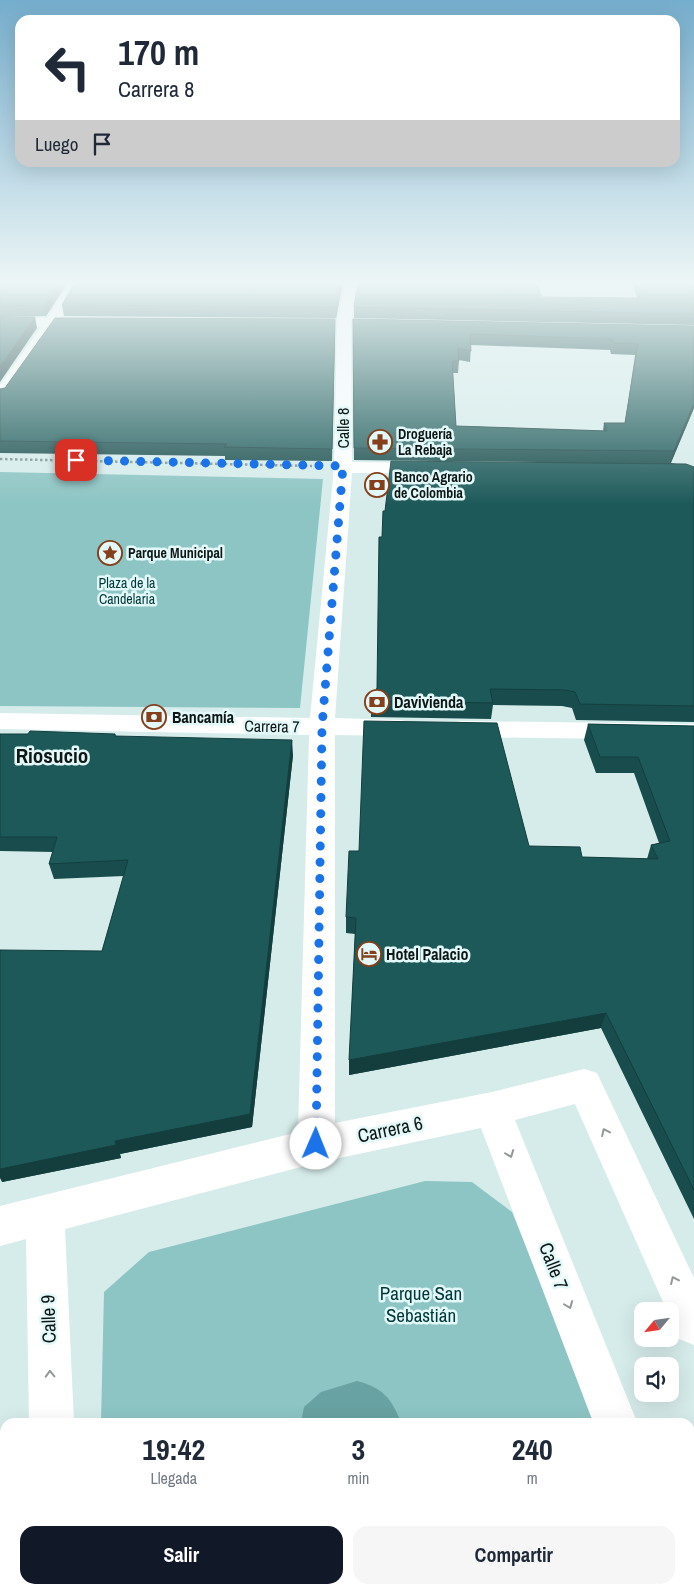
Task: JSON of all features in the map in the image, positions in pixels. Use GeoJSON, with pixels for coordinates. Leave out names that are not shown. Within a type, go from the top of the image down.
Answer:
{"type":"FeatureCollection","features":[{"type":"Feature","properties":{"kind":"street"},"geometry":{"type":"LineString","coordinates":[[0,396],[28,356]]}},
{"type":"Feature","properties":{"kind":"street","name":"Calle 8"},"geometry":{"type":"LineString","coordinates":[[316,1144],[322,727],[343,467],[346,356]]}},
{"type":"Feature","properties":{"kind":"street"},"geometry":{"type":"LineString","coordinates":[[343,467],[450,468]]}},
{"type":"Feature","properties":{"kind":"street","name":"Carrera 7"},"geometry":{"type":"LineString","coordinates":[[0,721],[694,732]]}},
{"type":"Feature","properties":{"kind":"street","name":"Carrera 6"},"geometry":{"type":"LineString","coordinates":[[0,1226],[45,1216],[316,1144],[492,1108],[584,1085],[694,1324]]}},
{"type":"Feature","properties":{"kind":"street","name":"Calle 7"},"geometry":{"type":"LineString","coordinates":[[492,1108],[613,1418]]}},
{"type":"Feature","properties":{"kind":"street","name":"Calle 9"},"geometry":{"type":"LineString","coordinates":[[45,1216],[51,1418]]}},
{"type":"Feature","properties":{"kind":"path"},"geometry":{"type":"LineString","coordinates":[[0,458],[343,467]]}},
{"type":"Feature","properties":{"kind":"green space","name":"Plaza de la Candelaria"},"geometry":{"type":"Polygon","coordinates":[[[0,472],[323,479],[300,708],[0,706],[0,472]]]}},
{"type":"Feature","properties":{"kind":"green space","name":"Parque San Sebastián"},"geometry":{"type":"Polygon","coordinates":[[[425,1181],[472,1182],[512,1212],[594,1418],[101,1418],[104,1292],[149,1252],[425,1181]]]}},
{"type":"Feature","properties":{"kind":"shaded area"},"geometry":{"type":"Polygon","coordinates":[[[357,1381],[373,1387],[385,1395],[394,1406],[399,1418],[302,1418],[304,1407],[321,1392],[357,1381]]]}},
{"type":"Feature","properties":{"kind":"building"},"geometry":{"type":"Polygon","coordinates":[[[0,356],[7,356],[0,366],[0,356]]]}},
{"type":"Feature","properties":{"kind":"building"},"geometry":{"type":"Polygon","coordinates":[[[28,356],[334,356],[332,449],[224,447],[227,444],[0,441],[0,389],[5,388],[28,356]]]}},
{"type":"Feature","properties":{"kind":"building"},"geometry":{"type":"Polygon","coordinates":[[[353,356],[459,356],[459,361],[452,361],[456,426],[607,431],[604,423],[625,423],[636,356],[694,356],[694,403],[674,451],[354,448],[353,356]]]}},
{"type":"Feature","properties":{"kind":"building"},"geometry":{"type":"Polygon","coordinates":[[[391,461],[686,464],[694,467],[694,706],[580,704],[575,692],[565,690],[490,689],[493,703],[371,701],[377,688],[379,537],[382,537],[383,511],[385,511],[391,461]]]}},
{"type":"Feature","properties":{"kind":"building"},"geometry":{"type":"Polygon","coordinates":[[[364,721],[497,723],[529,846],[580,847],[582,857],[658,859],[651,845],[670,841],[638,757],[600,757],[588,724],[694,726],[694,1190],[606,1013],[349,1060],[356,918],[346,917],[349,851],[359,851],[364,721]]]}},
{"type":"Feature","properties":{"kind":"building"},"geometry":{"type":"Polygon","coordinates":[[[30,731],[115,734],[115,736],[292,740],[250,1114],[115,1141],[116,1145],[0,1169],[0,950],[102,951],[128,860],[49,864],[57,837],[0,837],[0,734],[28,734],[30,731]]]}},
{"type":"Feature","properties":{"kind":"place","name":"Droguería La Rebaja"},"geometry":{"type":"Point","coordinates":[380,442]}},
{"type":"Feature","properties":{"kind":"place","name":"Banco Agrario de Colombia"},"geometry":{"type":"Point","coordinates":[377,485]}},
{"type":"Feature","properties":{"kind":"place","name":"Parque Municipal"},"geometry":{"type":"Point","coordinates":[110,553]}},
{"type":"Feature","properties":{"kind":"place","name":"Davivienda"},"geometry":{"type":"Point","coordinates":[377,702]}},
{"type":"Feature","properties":{"kind":"place","name":"Bancamía"},"geometry":{"type":"Point","coordinates":[154,717]}},
{"type":"Feature","properties":{"kind":"place","name":"Hotel Palacio"},"geometry":{"type":"Point","coordinates":[369,954]}},
{"type":"Feature","properties":{"kind":"district","name":"Riosucio"},"geometry":{"type":"Point","coordinates":[52,755]}},
{"type":"Feature","properties":{"kind":"route"},"geometry":{"type":"LineString","coordinates":[[76,460],[343,466],[322,727],[316,1144]]}}]}
